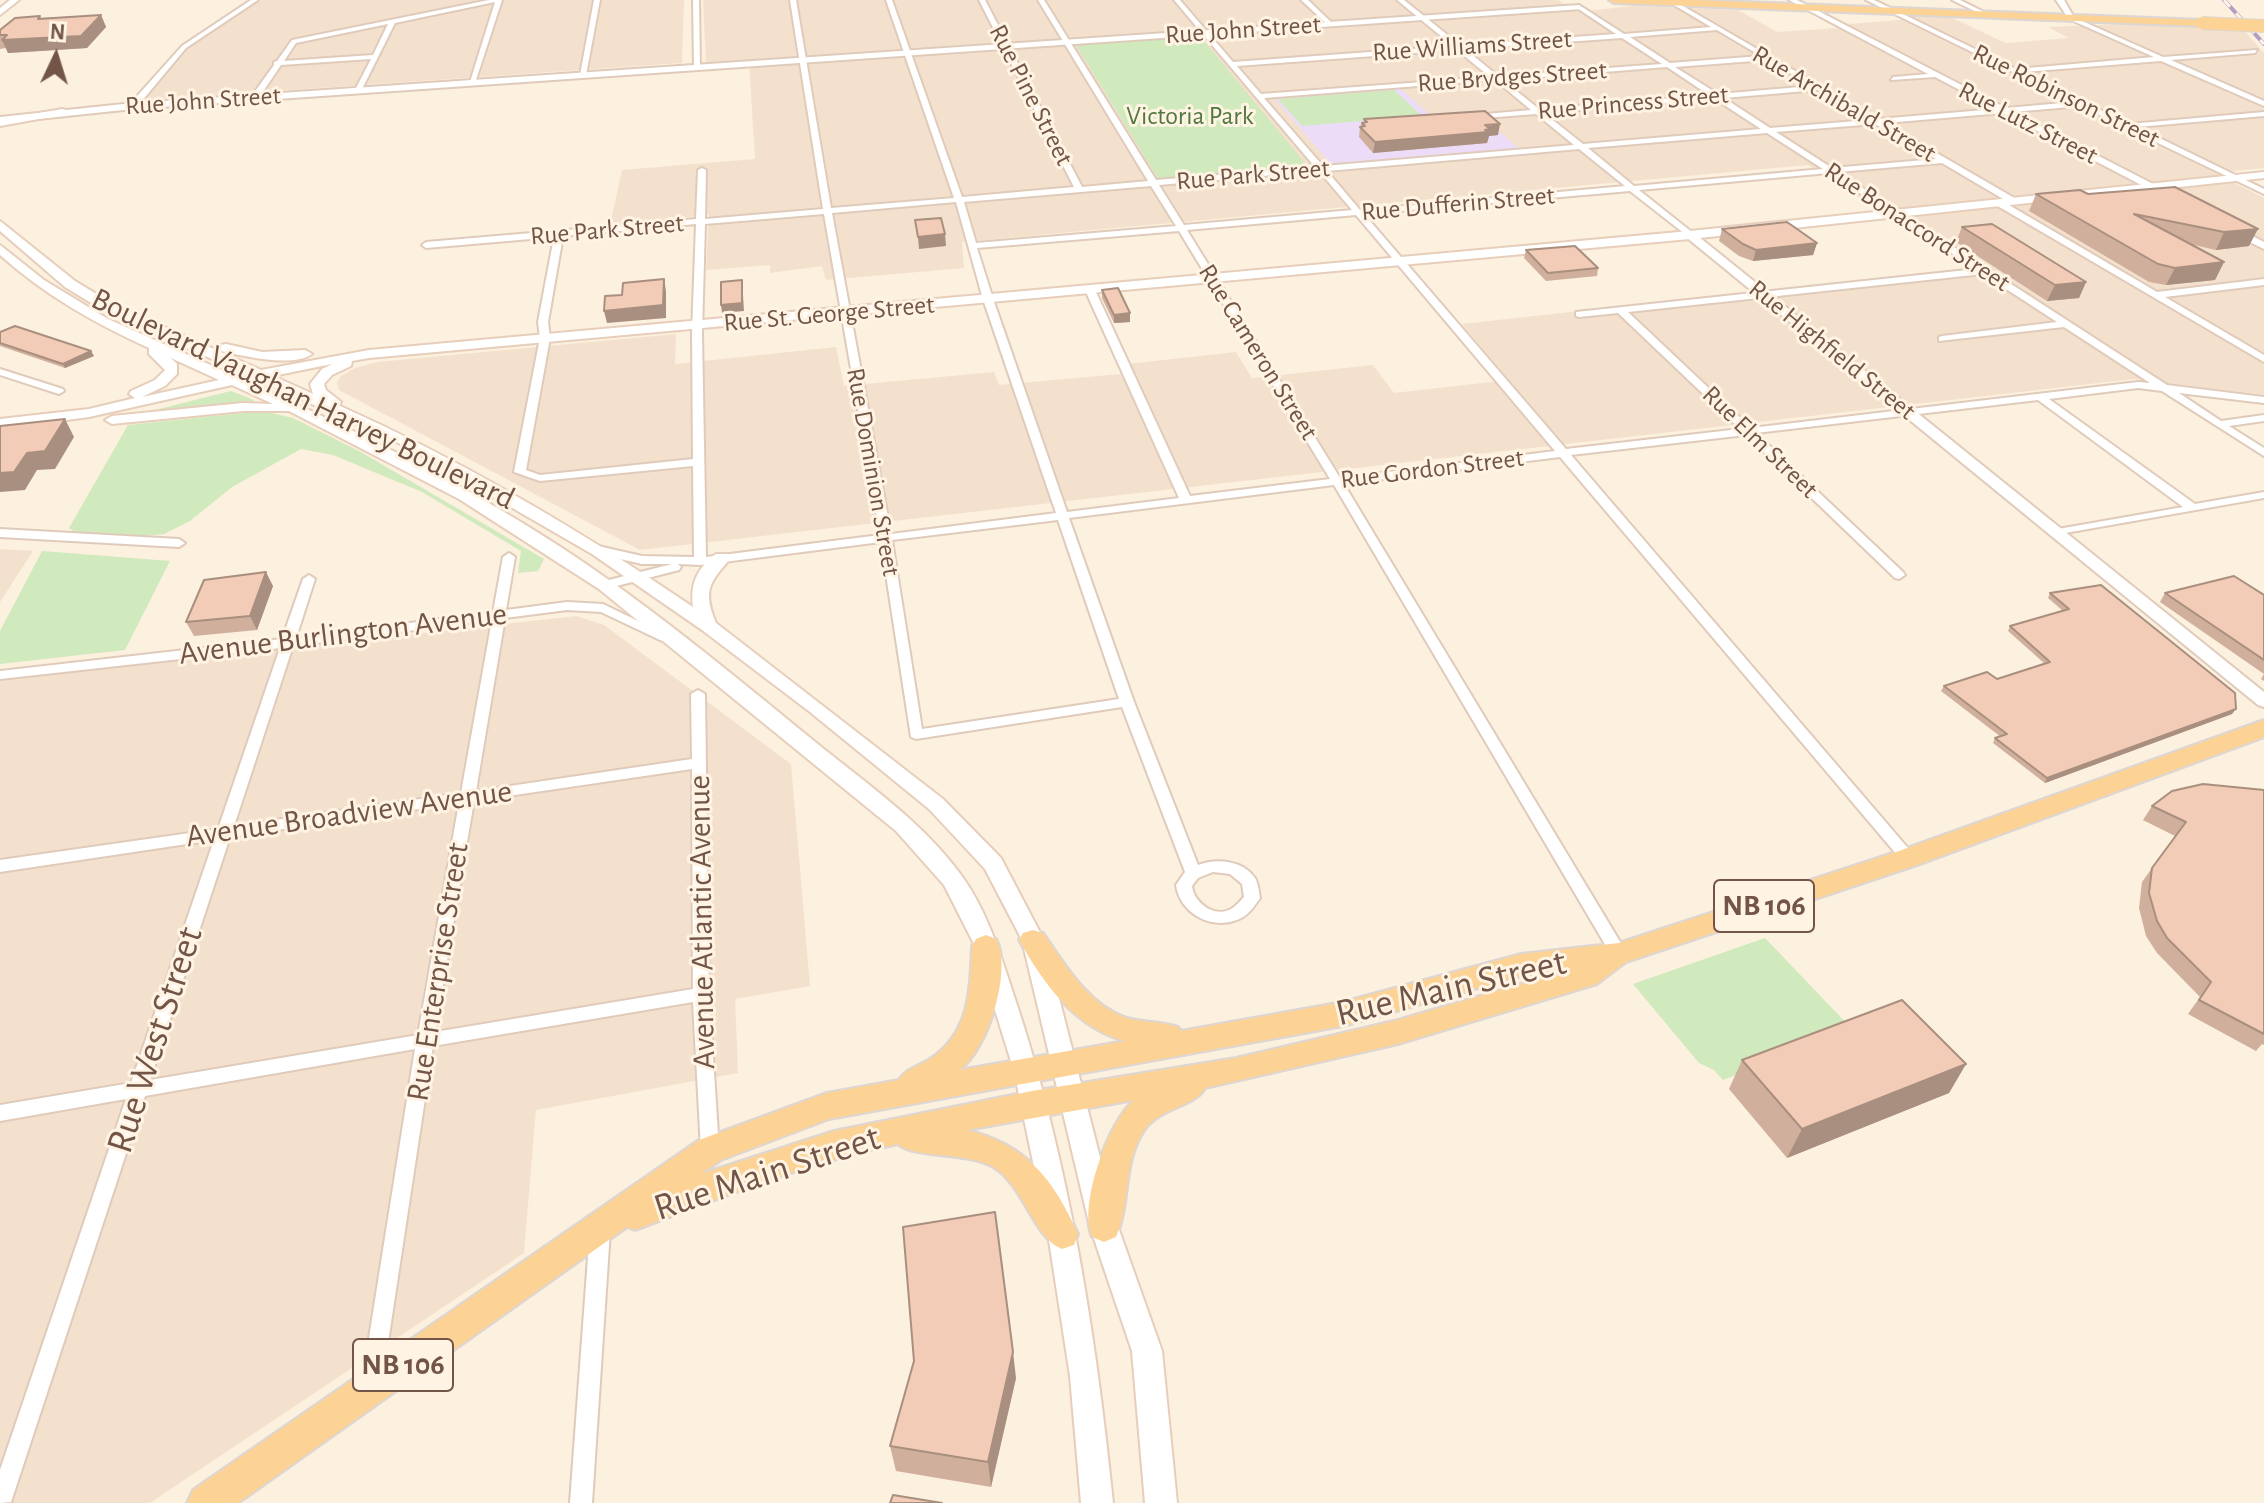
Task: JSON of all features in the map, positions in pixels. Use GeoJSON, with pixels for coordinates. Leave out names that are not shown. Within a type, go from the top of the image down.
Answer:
{"type":"FeatureCollection","features":[{"type":"Feature","properties":{"kind":"main road"},"geometry":{"type":"LineString","coordinates":[[0,12],[15,0]]}},
{"type":"Feature","properties":{"kind":"main road"},"geometry":{"type":"LineString","coordinates":[[1614,0],[2264,26]]}},
{"type":"Feature","properties":{"kind":"main road"},"geometry":{"type":"LineString","coordinates":[[0,120],[62,112]]}},
{"type":"Feature","properties":{"kind":"main road","name":"Rue St. George Street"},"geometry":{"type":"LineString","coordinates":[[0,424],[89,413],[339,358],[1690,235],[2264,175]]}},
{"type":"Feature","properties":{"kind":"main road","name":"Boulevard Vaughan Harvey Boulevard"},"geometry":{"type":"LineString","coordinates":[[0,225],[70,284],[120,312],[356,417],[472,475],[598,550],[708,626],[817,708],[936,804],[993,864],[1033,940],[1104,1227],[1147,1351],[1161,1503]]}},
{"type":"Feature","properties":{"kind":"main road","name":"Boulevard Vaughan Harvey Boulevard"},"geometry":{"type":"LineString","coordinates":[[0,249],[62,298],[145,343],[301,411],[465,496],[605,585],[903,826],[953,880],[986,946],[1026,1071],[1062,1234],[1085,1376],[1097,1503]]}},
{"type":"Feature","properties":{"kind":"main road"},"geometry":{"type":"LineString","coordinates":[[120,312],[232,351],[262,356],[396,346],[464,345]]}},
{"type":"Feature","properties":{"kind":"main road"},"geometry":{"type":"LineString","coordinates":[[0,424],[93,406],[160,383],[170,375],[172,367],[145,343]]}},
{"type":"Feature","properties":{"kind":"main road"},"geometry":{"type":"LineString","coordinates":[[356,417],[317,389],[318,380],[327,372],[358,360],[464,345]]}},
{"type":"Feature","properties":{"kind":"main road"},"geometry":{"type":"LineString","coordinates":[[0,424],[243,407],[301,411]]}},
{"type":"Feature","properties":{"kind":"main road"},"geometry":{"type":"LineString","coordinates":[[708,626],[700,610],[700,596],[708,567],[722,558]]}},
{"type":"Feature","properties":{"kind":"main road","name":"NB 106"},"geometry":{"type":"LineString","coordinates":[[1619,954],[1908,858],[2264,728]]}},
{"type":"Feature","properties":{"kind":"main road"},"geometry":{"type":"LineString","coordinates":[[1033,940],[1072,996],[1104,1023],[1137,1035],[1223,1037]]}},
{"type":"Feature","properties":{"kind":"main road"},"geometry":{"type":"LineString","coordinates":[[871,1098],[938,1072],[967,1046],[983,1009],[986,946]]}},
{"type":"Feature","properties":{"kind":"main road","name":"Rue Main Street"},"geometry":{"type":"LineString","coordinates":[[206,1503],[600,1230],[710,1150],[827,1106],[1343,1014],[1521,965],[1619,954]]}},
{"type":"Feature","properties":{"kind":"main road","name":"Rue Main Street"},"geometry":{"type":"LineString","coordinates":[[600,1230],[706,1186],[834,1144],[1032,1104],[1236,1070],[1398,1032],[1587,976],[1619,954]]}},
{"type":"Feature","properties":{"kind":"main road"},"geometry":{"type":"LineString","coordinates":[[1104,1227],[1112,1173],[1132,1121],[1163,1097],[1236,1070]]}},
{"type":"Feature","properties":{"kind":"main road"},"geometry":{"type":"LineString","coordinates":[[872,1136],[951,1140],[994,1153],[1017,1167],[1062,1234]]}},
{"type":"Feature","properties":{"kind":"street"},"geometry":{"type":"LineString","coordinates":[[133,106],[184,47],[255,0]]}},
{"type":"Feature","properties":{"kind":"street"},"geometry":{"type":"LineString","coordinates":[[255,97],[294,41],[499,0],[473,82]]}},
{"type":"Feature","properties":{"kind":"street"},"geometry":{"type":"LineString","coordinates":[[583,75],[597,0]]}},
{"type":"Feature","properties":{"kind":"street"},"geometry":{"type":"LineString","coordinates":[[696,0],[697,67]]}},
{"type":"Feature","properties":{"kind":"street","name":"Rue Dominion Street"},"geometry":{"type":"LineString","coordinates":[[793,0],[886,537],[916,734],[1127,702]]}},
{"type":"Feature","properties":{"kind":"street"},"geometry":{"type":"LineString","coordinates":[[889,0],[1127,702],[1193,872]]}},
{"type":"Feature","properties":{"kind":"street","name":"Rue Pine Street"},"geometry":{"type":"LineString","coordinates":[[982,0],[1079,189]]}},
{"type":"Feature","properties":{"kind":"street","name":"Rue Cameron Street"},"geometry":{"type":"LineString","coordinates":[[1041,0],[1337,481],[1619,954]]}},
{"type":"Feature","properties":{"kind":"street"},"geometry":{"type":"LineString","coordinates":[[1177,0],[1908,858]]}},
{"type":"Feature","properties":{"kind":"street"},"geometry":{"type":"LineString","coordinates":[[1304,0],[1330,24]]}},
{"type":"Feature","properties":{"kind":"street","name":"Rue Highfield Street"},"geometry":{"type":"LineString","coordinates":[[1400,0],[1454,47],[1583,147],[2264,701]]}},
{"type":"Feature","properties":{"kind":"street","name":"Rue Lutz Street"},"geometry":{"type":"LineString","coordinates":[[1792,0],[2176,199]]}},
{"type":"Feature","properties":{"kind":"street","name":"Rue Robinson Street"},"geometry":{"type":"LineString","coordinates":[[1869,0],[2264,192]]}},
{"type":"Feature","properties":{"kind":"street"},"geometry":{"type":"LineString","coordinates":[[1955,0],[1987,15]]}},
{"type":"Feature","properties":{"kind":"street"},"geometry":{"type":"LineString","coordinates":[[2060,0],[2073,19],[2264,104]]}},
{"type":"Feature","properties":{"kind":"street","name":"Rue Archibald Street"},"geometry":{"type":"LineString","coordinates":[[1672,2],[2013,201]]}},
{"type":"Feature","properties":{"kind":"street","name":"Rue John Street"},"geometry":{"type":"LineString","coordinates":[[62,112],[1422,18],[1576,3]]}},
{"type":"Feature","properties":{"kind":"street","name":"Rue Bonaccord Street"},"geometry":{"type":"LineString","coordinates":[[1576,3],[2264,453]]}},
{"type":"Feature","properties":{"kind":"street"},"geometry":{"type":"LineString","coordinates":[[359,90],[393,21]]}},
{"type":"Feature","properties":{"kind":"street","name":"Rue Williams Street"},"geometry":{"type":"LineString","coordinates":[[1230,64],[1715,29]]}},
{"type":"Feature","properties":{"kind":"street"},"geometry":{"type":"LineString","coordinates":[[2015,71],[2255,51]]}},
{"type":"Feature","properties":{"kind":"street"},"geometry":{"type":"LineString","coordinates":[[276,63],[376,57]]}},
{"type":"Feature","properties":{"kind":"street","name":"Rue Brydges Street"},"geometry":{"type":"LineString","coordinates":[[1258,96],[1766,58]]}},
{"type":"Feature","properties":{"kind":"street"},"geometry":{"type":"LineString","coordinates":[[1893,79],[1936,75]]}},
{"type":"Feature","properties":{"kind":"street","name":"Rue Princess Street"},"geometry":{"type":"LineString","coordinates":[[1459,117],[1818,88]]}},
{"type":"Feature","properties":{"kind":"street","name":"Rue Park Street"},"geometry":{"type":"LineString","coordinates":[[426,245],[2080,104]]}},
{"type":"Feature","properties":{"kind":"street"},"geometry":{"type":"LineString","coordinates":[[2127,126],[2264,114]]}},
{"type":"Feature","properties":{"kind":"street","name":"Rue Dufferin Street"},"geometry":{"type":"LineString","coordinates":[[974,246],[1941,161]]}},
{"type":"Feature","properties":{"kind":"street"},"geometry":{"type":"LineString","coordinates":[[700,561],[697,325],[702,170]]}},
{"type":"Feature","properties":{"kind":"street"},"geometry":{"type":"LineString","coordinates":[[1999,203],[2264,359]]}},
{"type":"Feature","properties":{"kind":"street"},"geometry":{"type":"LineString","coordinates":[[2215,221],[2264,246]]}},
{"type":"Feature","properties":{"kind":"street"},"geometry":{"type":"LineString","coordinates":[[559,234],[543,322],[545,338],[520,472],[540,478],[698,462]]}},
{"type":"Feature","properties":{"kind":"street"},"geometry":{"type":"LineString","coordinates":[[1579,314],[1764,297],[1984,271]]}},
{"type":"Feature","properties":{"kind":"street"},"geometry":{"type":"LineString","coordinates":[[2156,295],[2264,282]]}},
{"type":"Feature","properties":{"kind":"street"},"geometry":{"type":"LineString","coordinates":[[1090,290],[1186,500]]}},
{"type":"Feature","properties":{"kind":"street","name":"Rue Elm Street"},"geometry":{"type":"LineString","coordinates":[[1621,310],[1899,575]]}},
{"type":"Feature","properties":{"kind":"street"},"geometry":{"type":"LineString","coordinates":[[1942,339],[2066,324]]}},
{"type":"Feature","properties":{"kind":"street"},"geometry":{"type":"LineString","coordinates":[[0,372],[59,391]]}},
{"type":"Feature","properties":{"kind":"street","name":"Rue Gordon Street"},"geometry":{"type":"LineString","coordinates":[[605,585],[722,558],[2039,396],[2138,385],[2264,400]]}},
{"type":"Feature","properties":{"kind":"street"},"geometry":{"type":"LineString","coordinates":[[2039,396],[2191,507]]}},
{"type":"Feature","properties":{"kind":"street"},"geometry":{"type":"LineString","coordinates":[[2219,424],[2264,418]]}},
{"type":"Feature","properties":{"kind":"street"},"geometry":{"type":"LineString","coordinates":[[2058,533],[2264,495]]}},
{"type":"Feature","properties":{"kind":"street"},"geometry":{"type":"LineString","coordinates":[[0,533],[179,543]]}},
{"type":"Feature","properties":{"kind":"street","name":"Rue Gordon Street"},"geometry":{"type":"LineString","coordinates":[[598,550],[626,559],[700,561]]}},
{"type":"Feature","properties":{"kind":"street","name":"Rue Enterprise Street"},"geometry":{"type":"LineString","coordinates":[[371,1387],[425,1043],[509,557]]}},
{"type":"Feature","properties":{"kind":"street","name":"Rue West Street"},"geometry":{"type":"LineString","coordinates":[[0,1502],[309,579]]}},
{"type":"Feature","properties":{"kind":"street","name":"Avenue Burlington Avenue"},"geometry":{"type":"LineString","coordinates":[[0,675],[286,643],[567,606],[603,608],[679,644]]}},
{"type":"Feature","properties":{"kind":"street","name":"Avenue Atlantic Avenue"},"geometry":{"type":"LineString","coordinates":[[698,694],[701,994],[710,1150]]}},
{"type":"Feature","properties":{"kind":"street","name":"Avenue Broadview Avenue"},"geometry":{"type":"LineString","coordinates":[[0,866],[699,763]]}},
{"type":"Feature","properties":{"kind":"street"},"geometry":{"type":"LineString","coordinates":[[0,1113],[701,994]]}},
{"type":"Feature","properties":{"kind":"street"},"geometry":{"type":"LineString","coordinates":[[581,1503],[600,1230]]}},
{"type":"Feature","properties":{"kind":"shaded area"},"geometry":{"type":"Polygon","coordinates":[[[261,0],[684,0],[682,63],[145,100],[177,57],[261,0]]]}},
{"type":"Feature","properties":{"kind":"shaded area"},"geometry":{"type":"Polygon","coordinates":[[[703,0],[1558,0],[1576,12],[1634,6],[1738,10],[1777,32],[1911,19],[1903,14],[1946,15],[2006,43],[2069,38],[2048,27],[2119,24],[2242,28],[2264,53],[2264,168],[2215,173],[2264,198],[2264,395],[2134,379],[640,550],[339,390],[337,382],[355,368],[377,362],[676,334],[675,364],[836,347],[844,386],[994,372],[999,385],[1131,373],[1127,364],[1236,352],[1252,378],[1373,365],[1394,393],[1509,380],[1462,324],[1968,268],[1808,165],[962,242],[964,268],[826,280],[822,266],[770,273],[770,265],[706,270],[709,215],[610,225],[622,170],[755,159],[749,61],[706,62],[703,0]]]}},
{"type":"Feature","properties":{"kind":"shaded area"},"geometry":{"type":"Polygon","coordinates":[[[1400,88],[1430,115],[1483,117],[1518,148],[1331,164],[1273,97],[1400,88]]]}},
{"type":"Feature","properties":{"kind":"shaded area"},"geometry":{"type":"Polygon","coordinates":[[[0,549],[33,551],[0,602],[0,549]]]}},
{"type":"Feature","properties":{"kind":"shaded area"},"geometry":{"type":"Polygon","coordinates":[[[577,616],[604,625],[791,764],[810,986],[735,999],[738,1073],[536,1110],[524,1253],[150,1503],[0,1503],[0,680],[577,616]]]}},
{"type":"Feature","properties":{"kind":"green space","name":"Victoria Park"},"geometry":{"type":"Polygon","coordinates":[[[1200,36],[1309,168],[1159,180],[1076,45],[1200,36]]]}},
{"type":"Feature","properties":{"kind":"green space"},"geometry":{"type":"Polygon","coordinates":[[[1394,90],[1422,116],[1302,126],[1278,99],[1394,90]]]}},
{"type":"Feature","properties":{"kind":"green space"},"geometry":{"type":"Polygon","coordinates":[[[231,391],[254,400],[251,404],[139,414],[231,391]]]}},
{"type":"Feature","properties":{"kind":"green space"},"geometry":{"type":"Polygon","coordinates":[[[262,411],[293,418],[359,451],[544,559],[538,571],[518,573],[521,551],[422,492],[333,455],[301,449],[232,487],[190,521],[164,534],[144,536],[75,532],[69,528],[128,425],[262,411]]]}},
{"type":"Feature","properties":{"kind":"green space"},"geometry":{"type":"Polygon","coordinates":[[[42,551],[170,561],[125,650],[0,664],[0,631],[42,551]]]}},
{"type":"Feature","properties":{"kind":"green space"},"geometry":{"type":"Polygon","coordinates":[[[1765,938],[1853,1030],[1723,1080],[1714,1070],[1699,1063],[1633,984],[1765,938]]]}},
{"type":"Feature","properties":{"kind":"building"},"geometry":{"type":"Polygon","coordinates":[[[101,15],[81,36],[2,40],[7,35],[0,35],[0,30],[15,18],[101,15]]]}},
{"type":"Feature","properties":{"kind":"building"},"geometry":{"type":"Polygon","coordinates":[[[1485,111],[1500,124],[1485,125],[1490,129],[1485,130],[1488,132],[1375,142],[1360,127],[1367,122],[1364,119],[1485,111]]]}},
{"type":"Feature","properties":{"kind":"building"},"geometry":{"type":"Polygon","coordinates":[[[2175,187],[2258,229],[2224,232],[2134,214],[2224,262],[2175,268],[2158,264],[2036,194],[2080,190],[2088,194],[2175,187]]]}},
{"type":"Feature","properties":{"kind":"building"},"geometry":{"type":"Polygon","coordinates":[[[941,218],[945,234],[918,237],[915,220],[941,218]]]}},
{"type":"Feature","properties":{"kind":"building"},"geometry":{"type":"Polygon","coordinates":[[[1787,222],[1817,243],[1756,250],[1722,229],[1787,222]]]}},
{"type":"Feature","properties":{"kind":"building"},"geometry":{"type":"Polygon","coordinates":[[[1992,224],[2086,282],[2055,285],[1962,227],[1992,224]]]}},
{"type":"Feature","properties":{"kind":"building"},"geometry":{"type":"Polygon","coordinates":[[[1575,246],[1598,268],[1548,273],[1526,250],[1575,246]]]}},
{"type":"Feature","properties":{"kind":"building"},"geometry":{"type":"Polygon","coordinates":[[[664,279],[663,305],[604,311],[605,296],[622,295],[623,283],[664,279]]]}},
{"type":"Feature","properties":{"kind":"building"},"geometry":{"type":"Polygon","coordinates":[[[742,280],[742,303],[721,305],[721,282],[742,280]]]}},
{"type":"Feature","properties":{"kind":"building"},"geometry":{"type":"Polygon","coordinates":[[[1118,288],[1130,313],[1114,315],[1102,290],[1118,288]]]}},
{"type":"Feature","properties":{"kind":"building"},"geometry":{"type":"Polygon","coordinates":[[[15,326],[91,351],[63,364],[0,343],[0,332],[15,326]]]}},
{"type":"Feature","properties":{"kind":"building"},"geometry":{"type":"Polygon","coordinates":[[[65,419],[45,451],[27,453],[14,472],[0,473],[0,426],[65,419]]]}},
{"type":"Feature","properties":{"kind":"building"},"geometry":{"type":"Polygon","coordinates":[[[266,572],[250,616],[186,622],[204,580],[266,572]]]}},
{"type":"Feature","properties":{"kind":"building"},"geometry":{"type":"Polygon","coordinates":[[[2234,576],[2264,595],[2264,660],[2165,593],[2234,576]]]}},
{"type":"Feature","properties":{"kind":"building"},"geometry":{"type":"Polygon","coordinates":[[[2101,585],[2235,693],[2236,709],[2047,778],[1995,738],[2007,734],[1944,686],[1987,672],[1997,679],[2050,662],[2010,626],[2069,609],[2050,593],[2101,585]]]}},
{"type":"Feature","properties":{"kind":"building"},"geometry":{"type":"Polygon","coordinates":[[[2203,784],[2264,790],[2264,1034],[2199,1000],[2211,982],[2167,938],[2157,921],[2149,893],[2152,868],[2186,822],[2152,806],[2172,791],[2203,784]]]}},
{"type":"Feature","properties":{"kind":"building"},"geometry":{"type":"Polygon","coordinates":[[[1902,1000],[1966,1064],[1802,1129],[1742,1060],[1902,1000]]]}},
{"type":"Feature","properties":{"kind":"building"},"geometry":{"type":"Polygon","coordinates":[[[995,1212],[1013,1352],[988,1462],[890,1446],[914,1361],[903,1227],[995,1212]]]}},
{"type":"Feature","properties":{"kind":"building"},"geometry":{"type":"Polygon","coordinates":[[[893,1495],[942,1503],[890,1503],[893,1495]]]}},
{"type":"Feature","properties":{"kind":"railway"},"geometry":{"type":"LineString","coordinates":[[2224,0],[2264,44]]}}]}
